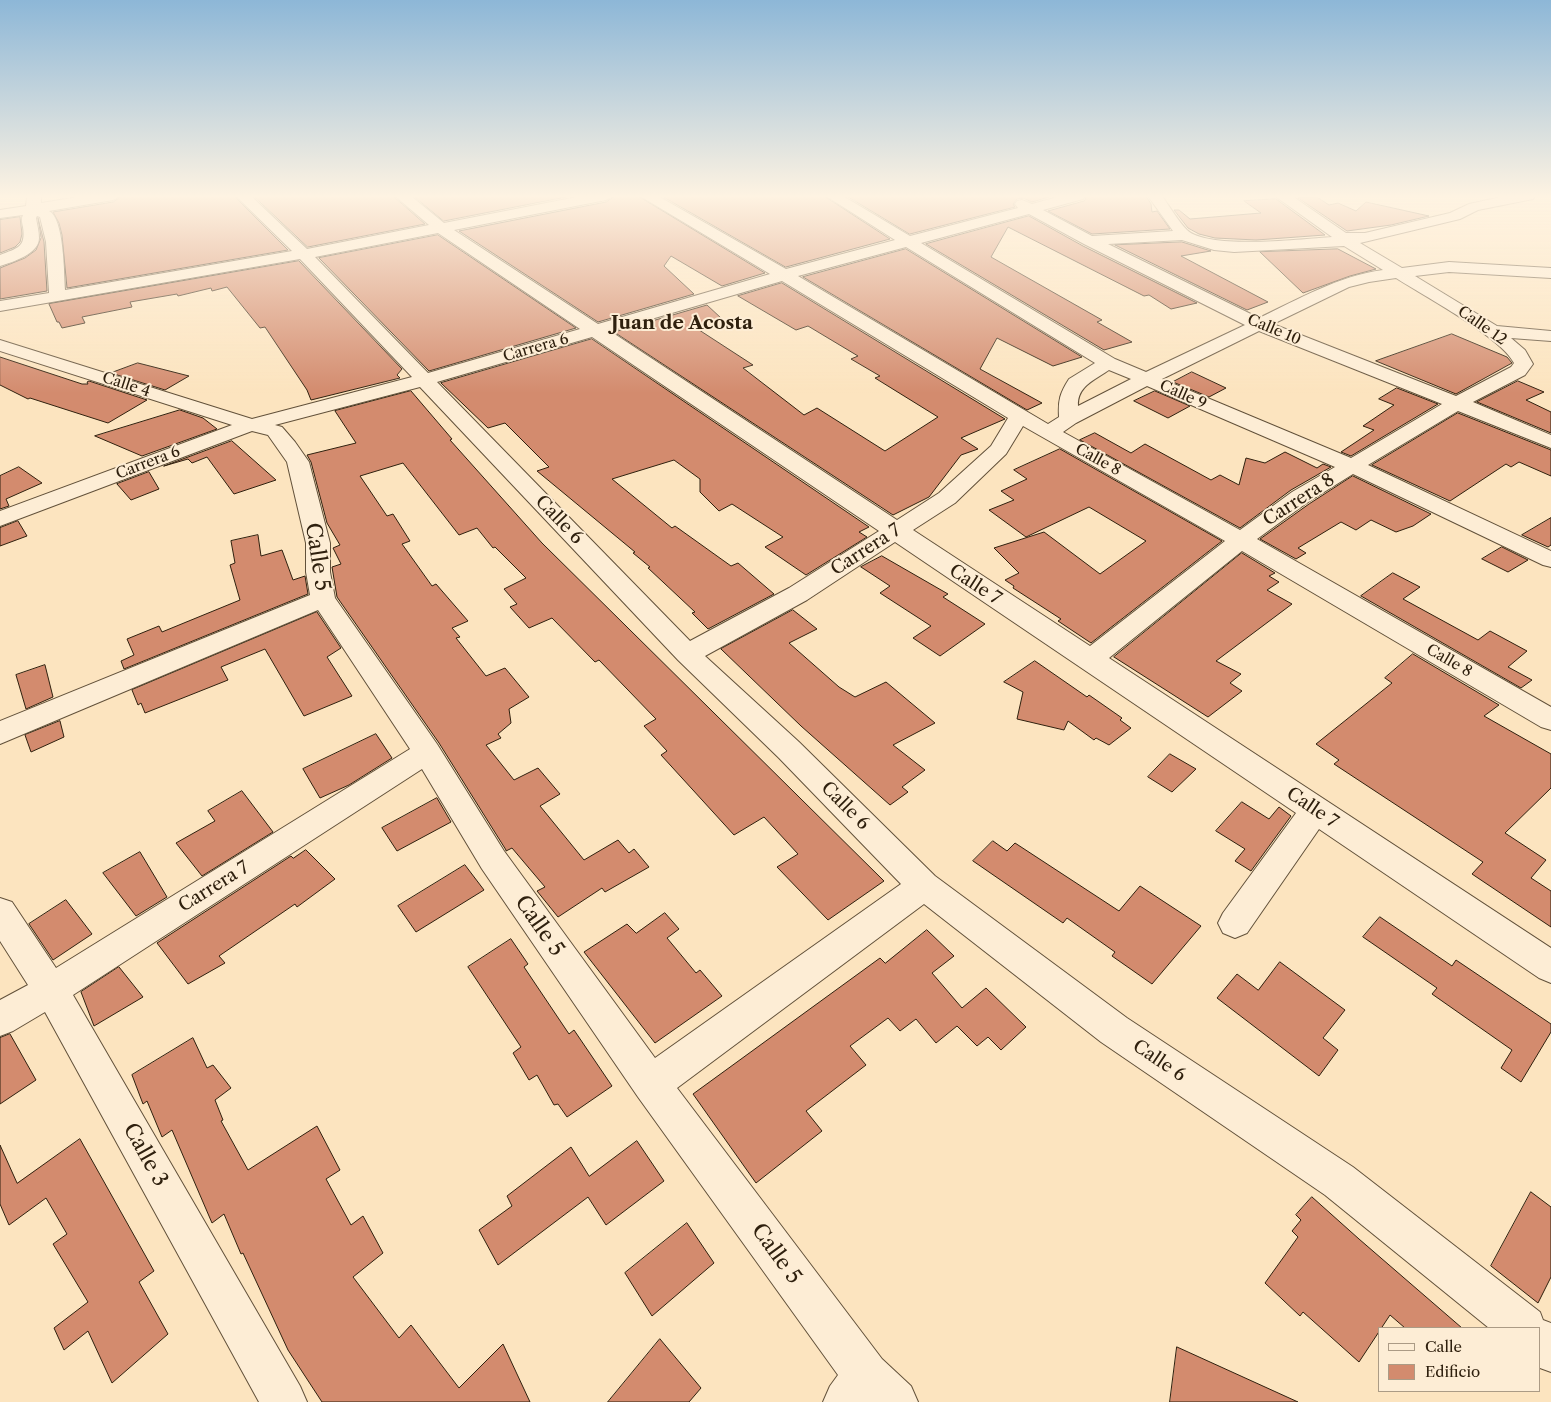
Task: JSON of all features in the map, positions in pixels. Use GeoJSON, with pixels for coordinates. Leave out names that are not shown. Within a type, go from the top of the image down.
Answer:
{"type":"FeatureCollection","features":[{"type":"Feature","properties":{"kind":"street"},"geometry":{"type":"LineString","coordinates":[[55,261],[57,295]]}},
{"type":"Feature","properties":{"kind":"street"},"geometry":{"type":"LineString","coordinates":[[0,306],[259,261]]}},
{"type":"Feature","properties":{"kind":"street","name":"Calle 6"},"geometry":{"type":"LineString","coordinates":[[311,261],[687,654],[790,750],[924,886],[1114,1030],[1339,1181],[1523,1327]]}},
{"type":"Feature","properties":{"kind":"street","name":"Calle 7"},"geometry":{"type":"LineString","coordinates":[[491,261],[1551,968]]}},
{"type":"Feature","properties":{"kind":"street","name":"Calle 8"},"geometry":{"type":"LineString","coordinates":[[760,261],[1019,416],[1240,540],[1551,720]]}},
{"type":"Feature","properties":{"kind":"street","name":"Carrera 6"},"geometry":{"type":"LineString","coordinates":[[0,519],[252,425],[424,380],[835,261]]}},
{"type":"Feature","properties":{"kind":"street","name":"Calle 9"},"geometry":{"type":"LineString","coordinates":[[939,261],[1108,363],[1352,466],[1551,560]]}},
{"type":"Feature","properties":{"kind":"street","name":"Calle 10"},"geometry":{"type":"LineString","coordinates":[[1130,261],[1257,324],[1457,402],[1551,442]]}},
{"type":"Feature","properties":{"kind":"street","name":"Calle 12"},"geometry":{"type":"LineString","coordinates":[[1382,261],[1494,331],[1519,354],[1524,364]]}},
{"type":"Feature","properties":{"kind":"street"},"geometry":{"type":"LineString","coordinates":[[1050,432],[1069,419],[1146,379],[1343,284],[1368,277],[1449,267],[1551,273]]}},
{"type":"Feature","properties":{"kind":"street"},"geometry":{"type":"LineString","coordinates":[[1494,331],[1551,336]]}},
{"type":"Feature","properties":{"kind":"street","name":"Calle 4"},"geometry":{"type":"LineString","coordinates":[[0,345],[252,425]]}},
{"type":"Feature","properties":{"kind":"street"},"geometry":{"type":"LineString","coordinates":[[1069,419],[1068,399],[1076,383],[1108,363]]}},
{"type":"Feature","properties":{"kind":"street","name":"Carrera 8"},"geometry":{"type":"LineString","coordinates":[[1089,660],[1240,540],[1300,497],[1457,402],[1518,371],[1524,364]]}},
{"type":"Feature","properties":{"kind":"street","name":"Carrera 7"},"geometry":{"type":"LineString","coordinates":[[687,654],[798,594],[947,498],[999,450],[1019,416]]}},
{"type":"Feature","properties":{"kind":"street","name":"Calle 5"},"geometry":{"type":"LineString","coordinates":[[252,425],[275,431],[288,446],[298,462],[318,543],[318,572],[323,599],[427,752],[493,860],[869,1393]]}},
{"type":"Feature","properties":{"kind":"street"},"geometry":{"type":"LineString","coordinates":[[0,733],[323,599]]}},
{"type":"Feature","properties":{"kind":"street","name":"Carrera 7"},"geometry":{"type":"LineString","coordinates":[[0,1019],[51,990],[427,752]]}},
{"type":"Feature","properties":{"kind":"street"},"geometry":{"type":"LineString","coordinates":[[1235,923],[1315,810]]}},
{"type":"Feature","properties":{"kind":"street"},"geometry":{"type":"LineString","coordinates":[[651,1084],[924,886]]}},
{"type":"Feature","properties":{"kind":"street","name":"Calle 3"},"geometry":{"type":"LineString","coordinates":[[0,912],[51,990],[284,1402]]}},
{"type":"Feature","properties":{"kind":"street"},"geometry":{"type":"LineString","coordinates":[[1541,1342],[1551,1350]]}},
{"type":"Feature","properties":{"kind":"building"},"geometry":{"type":"Polygon","coordinates":[[[16,261],[45,261],[47,291],[0,299],[0,268],[16,261]]]}},
{"type":"Feature","properties":{"kind":"building"},"geometry":{"type":"Polygon","coordinates":[[[64,261],[222,261],[67,288],[64,261]]]}},
{"type":"Feature","properties":{"kind":"building"},"geometry":{"type":"Polygon","coordinates":[[[299,261],[402,369],[397,375],[400,378],[311,400],[307,390],[265,327],[260,328],[227,287],[212,291],[211,288],[178,296],[177,294],[130,302],[132,307],[82,317],[85,323],[62,328],[59,322],[57,322],[49,304],[299,261]]]}},
{"type":"Feature","properties":{"kind":"building"},"geometry":{"type":"Polygon","coordinates":[[[322,261],[477,261],[576,328],[429,371],[322,261]]]}},
{"type":"Feature","properties":{"kind":"building"},"geometry":{"type":"Polygon","coordinates":[[[505,261],[667,261],[664,266],[694,294],[598,322],[505,261]]]}},
{"type":"Feature","properties":{"kind":"building"},"geometry":{"type":"Polygon","coordinates":[[[680,261],[746,261],[765,273],[722,286],[680,261]]]}},
{"type":"Feature","properties":{"kind":"building"},"geometry":{"type":"Polygon","coordinates":[[[776,261],[807,261],[786,267],[776,261]]]}},
{"type":"Feature","properties":{"kind":"building"},"geometry":{"type":"Polygon","coordinates":[[[860,261],[926,261],[1082,357],[1053,366],[997,338],[980,369],[1042,403],[1027,410],[803,277],[860,261]]]}},
{"type":"Feature","properties":{"kind":"building"},"geometry":{"type":"Polygon","coordinates":[[[955,261],[999,261],[1102,320],[1097,322],[1132,342],[1104,350],[955,261]]]}},
{"type":"Feature","properties":{"kind":"building"},"geometry":{"type":"Polygon","coordinates":[[[1076,261],[1114,261],[1197,303],[1171,309],[1149,295],[1144,296],[1076,261]]]}},
{"type":"Feature","properties":{"kind":"building"},"geometry":{"type":"Polygon","coordinates":[[[1148,261],[1191,261],[1268,302],[1247,310],[1148,261]]]}},
{"type":"Feature","properties":{"kind":"building"},"geometry":{"type":"Polygon","coordinates":[[[1270,261],[1362,261],[1376,269],[1350,276],[1303,293],[1270,261]]]}},
{"type":"Feature","properties":{"kind":"building"},"geometry":{"type":"Polygon","coordinates":[[[782,283],[1005,419],[961,438],[978,449],[961,455],[929,497],[893,515],[614,332],[707,305],[721,318],[693,326],[753,365],[743,368],[804,415],[817,408],[885,451],[938,417],[875,378],[880,376],[851,359],[858,356],[808,326],[796,330],[738,296],[782,283]]]}},
{"type":"Feature","properties":{"kind":"building"},"geometry":{"type":"Polygon","coordinates":[[[1452,334],[1507,357],[1512,363],[1456,394],[1376,361],[1452,334]]]}},
{"type":"Feature","properties":{"kind":"building"},"geometry":{"type":"Polygon","coordinates":[[[592,339],[869,527],[859,532],[867,537],[806,575],[765,547],[783,537],[732,504],[719,511],[700,492],[700,479],[674,460],[612,479],[672,528],[675,526],[731,566],[738,563],[774,594],[708,629],[692,613],[695,612],[648,568],[650,567],[633,553],[635,552],[537,471],[549,467],[505,423],[488,428],[441,383],[592,339]]]}},
{"type":"Feature","properties":{"kind":"building"},"geometry":{"type":"Polygon","coordinates":[[[0,357],[82,384],[88,384],[87,382],[89,381],[147,400],[108,423],[30,398],[28,399],[0,385],[0,357]]]}},
{"type":"Feature","properties":{"kind":"building"},"geometry":{"type":"Polygon","coordinates":[[[138,363],[189,376],[165,390],[111,373],[138,363]]]}},
{"type":"Feature","properties":{"kind":"building"},"geometry":{"type":"Polygon","coordinates":[[[1192,372],[1226,388],[1209,397],[1173,382],[1192,372]]]}},
{"type":"Feature","properties":{"kind":"building"},"geometry":{"type":"Polygon","coordinates":[[[1518,381],[1544,392],[1526,400],[1551,412],[1551,433],[1477,402],[1518,381]]]}},
{"type":"Feature","properties":{"kind":"building"},"geometry":{"type":"Polygon","coordinates":[[[1397,388],[1438,404],[1351,456],[1341,452],[1374,430],[1363,426],[1394,405],[1379,399],[1397,388]]]}},
{"type":"Feature","properties":{"kind":"building"},"geometry":{"type":"Polygon","coordinates":[[[411,391],[452,439],[450,440],[542,543],[884,881],[828,920],[777,867],[798,854],[764,817],[734,835],[661,755],[667,751],[644,726],[656,719],[599,660],[595,662],[552,618],[529,628],[510,607],[517,604],[504,589],[526,578],[495,547],[493,548],[477,528],[459,535],[403,463],[360,476],[387,516],[393,514],[410,541],[402,544],[432,586],[436,584],[468,621],[452,628],[460,637],[456,638],[486,676],[505,668],[529,697],[509,709],[511,723],[498,734],[501,738],[486,745],[514,780],[538,768],[560,794],[540,806],[584,860],[618,840],[629,853],[634,849],[649,867],[605,892],[602,888],[558,917],[537,891],[545,887],[512,848],[506,851],[439,743],[337,597],[332,567],[341,564],[333,548],[340,545],[327,523],[311,462],[307,455],[356,443],[335,411],[411,391]]]}},
{"type":"Feature","properties":{"kind":"building"},"geometry":{"type":"Polygon","coordinates":[[[1155,391],[1190,406],[1168,418],[1134,401],[1155,391]]]}},
{"type":"Feature","properties":{"kind":"building"},"geometry":{"type":"Polygon","coordinates":[[[180,410],[203,418],[217,429],[142,456],[95,436],[180,410]]]}},
{"type":"Feature","properties":{"kind":"building"},"geometry":{"type":"Polygon","coordinates":[[[1458,413],[1551,450],[1551,476],[1519,462],[1511,467],[1506,464],[1450,501],[1372,465],[1458,413]]]}},
{"type":"Feature","properties":{"kind":"building"},"geometry":{"type":"Polygon","coordinates":[[[1095,433],[1131,453],[1145,444],[1211,480],[1220,475],[1239,485],[1246,458],[1265,463],[1285,452],[1317,468],[1323,464],[1331,467],[1291,490],[1240,528],[1080,440],[1095,433]]]}},
{"type":"Feature","properties":{"kind":"building"},"geometry":{"type":"Polygon","coordinates":[[[232,441],[276,480],[234,494],[207,457],[192,463],[188,459],[164,466],[232,441]]]}},
{"type":"Feature","properties":{"kind":"building"},"geometry":{"type":"Polygon","coordinates":[[[1060,449],[1222,541],[1091,643],[1058,621],[1061,619],[1013,588],[1014,586],[1005,580],[1019,573],[994,548],[1044,532],[1100,574],[1146,541],[1089,507],[1026,537],[989,510],[1014,500],[1001,491],[1027,479],[1014,470],[1060,449]]]}},
{"type":"Feature","properties":{"kind":"building"},"geometry":{"type":"Polygon","coordinates":[[[19,467],[42,483],[6,499],[9,506],[0,509],[0,476],[19,467]]]}},
{"type":"Feature","properties":{"kind":"building"},"geometry":{"type":"Polygon","coordinates":[[[149,472],[159,489],[131,500],[117,484],[149,472]]]}},
{"type":"Feature","properties":{"kind":"building"},"geometry":{"type":"Polygon","coordinates":[[[1353,476],[1431,514],[1413,526],[1396,532],[1371,520],[1356,530],[1341,522],[1298,548],[1306,553],[1296,559],[1260,539],[1309,504],[1353,476]]]}},
{"type":"Feature","properties":{"kind":"building"},"geometry":{"type":"Polygon","coordinates":[[[1551,518],[1551,545],[1548,547],[1522,535],[1551,518]]]}},
{"type":"Feature","properties":{"kind":"building"},"geometry":{"type":"Polygon","coordinates":[[[18,521],[27,536],[0,546],[0,528],[18,521]]]}},
{"type":"Feature","properties":{"kind":"building"},"geometry":{"type":"Polygon","coordinates":[[[258,535],[261,556],[282,550],[293,580],[305,576],[308,594],[124,669],[121,661],[134,655],[127,639],[159,626],[162,632],[240,600],[230,565],[235,563],[231,541],[258,535]]]}},
{"type":"Feature","properties":{"kind":"building"},"geometry":{"type":"Polygon","coordinates":[[[1502,547],[1528,560],[1508,572],[1482,559],[1502,547]]]}},
{"type":"Feature","properties":{"kind":"building"},"geometry":{"type":"Polygon","coordinates":[[[1242,553],[1275,573],[1269,576],[1279,582],[1267,590],[1292,604],[1216,661],[1241,674],[1230,683],[1242,691],[1208,717],[1114,657],[1242,553]]]}},
{"type":"Feature","properties":{"kind":"building"},"geometry":{"type":"Polygon","coordinates":[[[882,556],[948,594],[943,597],[985,624],[940,656],[913,638],[931,626],[880,593],[890,586],[861,567],[882,556]]]}},
{"type":"Feature","properties":{"kind":"building"},"geometry":{"type":"Polygon","coordinates":[[[1393,573],[1420,587],[1403,599],[1478,640],[1490,631],[1527,651],[1508,667],[1532,680],[1521,688],[1361,596],[1393,573]]]}},
{"type":"Feature","properties":{"kind":"building"},"geometry":{"type":"Polygon","coordinates":[[[793,610],[817,629],[789,643],[839,687],[855,697],[886,682],[935,723],[893,745],[925,770],[902,787],[908,792],[890,805],[801,726],[721,649],[793,610]]]}},
{"type":"Feature","properties":{"kind":"building"},"geometry":{"type":"Polygon","coordinates":[[[317,612],[341,648],[327,657],[352,696],[304,716],[265,649],[221,667],[228,680],[145,713],[141,703],[138,705],[132,690],[317,612]]]}},
{"type":"Feature","properties":{"kind":"building"},"geometry":{"type":"Polygon","coordinates":[[[1413,654],[1499,705],[1484,716],[1551,754],[1551,788],[1505,833],[1546,860],[1531,878],[1551,891],[1551,927],[1472,874],[1483,862],[1334,764],[1339,760],[1316,744],[1392,683],[1385,678],[1413,654]]]}},
{"type":"Feature","properties":{"kind":"building"},"geometry":{"type":"Polygon","coordinates":[[[1035,661],[1087,697],[1089,695],[1122,718],[1120,720],[1131,728],[1109,745],[1096,738],[1094,740],[1068,721],[1064,730],[1017,719],[1023,692],[1004,682],[1035,661]]]}},
{"type":"Feature","properties":{"kind":"building"},"geometry":{"type":"Polygon","coordinates":[[[45,665],[53,697],[26,709],[16,675],[45,665]]]}},
{"type":"Feature","properties":{"kind":"building"},"geometry":{"type":"Polygon","coordinates":[[[60,721],[64,737],[31,752],[25,735],[60,721]]]}},
{"type":"Feature","properties":{"kind":"building"},"geometry":{"type":"Polygon","coordinates":[[[376,734],[392,758],[349,785],[320,798],[303,769],[376,734]]]}},
{"type":"Feature","properties":{"kind":"building"},"geometry":{"type":"Polygon","coordinates":[[[1170,754],[1196,769],[1172,792],[1148,777],[1170,754]]]}},
{"type":"Feature","properties":{"kind":"building"},"geometry":{"type":"Polygon","coordinates":[[[242,791],[273,832],[202,876],[176,843],[215,821],[208,811],[242,791]]]}},
{"type":"Feature","properties":{"kind":"building"},"geometry":{"type":"Polygon","coordinates":[[[437,798],[451,822],[397,851],[382,828],[437,798]]]}},
{"type":"Feature","properties":{"kind":"building"},"geometry":{"type":"Polygon","coordinates":[[[1242,802],[1269,819],[1279,807],[1291,816],[1251,871],[1235,861],[1245,849],[1216,831],[1242,802]]]}},
{"type":"Feature","properties":{"kind":"building"},"geometry":{"type":"Polygon","coordinates":[[[993,841],[1007,851],[1015,843],[1119,911],[1140,886],[1201,926],[1152,984],[1112,956],[1115,952],[1067,918],[1063,923],[973,861],[993,841]]]}},
{"type":"Feature","properties":{"kind":"building"},"geometry":{"type":"Polygon","coordinates":[[[306,850],[335,879],[297,907],[295,904],[219,956],[225,963],[188,984],[157,943],[291,856],[293,858],[306,850]]]}},
{"type":"Feature","properties":{"kind":"building"},"geometry":{"type":"Polygon","coordinates":[[[140,852],[167,897],[136,916],[103,873],[140,852]]]}},
{"type":"Feature","properties":{"kind":"building"},"geometry":{"type":"Polygon","coordinates":[[[465,865],[484,890],[416,932],[398,906],[465,865]]]}},
{"type":"Feature","properties":{"kind":"building"},"geometry":{"type":"Polygon","coordinates":[[[66,900],[92,934],[53,960],[29,924],[66,900]]]}},
{"type":"Feature","properties":{"kind":"building"},"geometry":{"type":"Polygon","coordinates":[[[665,913],[679,929],[667,938],[696,973],[700,970],[722,996],[655,1043],[584,952],[627,924],[636,933],[665,913]]]}},
{"type":"Feature","properties":{"kind":"building"},"geometry":{"type":"Polygon","coordinates":[[[1380,917],[1452,966],[1456,960],[1551,1024],[1551,1032],[1521,1082],[1501,1068],[1512,1050],[1432,994],[1437,988],[1363,937],[1380,917]]]}},
{"type":"Feature","properties":{"kind":"building"},"geometry":{"type":"Polygon","coordinates":[[[927,930],[954,956],[932,973],[962,1008],[986,988],[1026,1027],[1001,1050],[988,1037],[977,1046],[957,1026],[936,1043],[916,1019],[900,1031],[888,1018],[850,1046],[866,1065],[806,1111],[822,1131],[756,1183],[693,1094],[880,958],[885,963],[927,930]]]}},
{"type":"Feature","properties":{"kind":"building"},"geometry":{"type":"Polygon","coordinates":[[[511,939],[528,964],[524,967],[569,1034],[574,1030],[612,1086],[567,1117],[558,1104],[554,1105],[537,1075],[529,1080],[513,1053],[521,1047],[468,967],[511,939]]]}},
{"type":"Feature","properties":{"kind":"building"},"geometry":{"type":"Polygon","coordinates":[[[1280,962],[1345,1010],[1323,1038],[1338,1050],[1319,1076],[1217,998],[1237,974],[1258,990],[1280,962]]]}},
{"type":"Feature","properties":{"kind":"building"},"geometry":{"type":"Polygon","coordinates":[[[119,967],[143,997],[94,1026],[81,992],[119,967]]]}},
{"type":"Feature","properties":{"kind":"building"},"geometry":{"type":"Polygon","coordinates":[[[10,1034],[36,1080],[0,1104],[0,1038],[10,1034]]]}},
{"type":"Feature","properties":{"kind":"building"},"geometry":{"type":"Polygon","coordinates":[[[193,1038],[207,1068],[213,1065],[231,1088],[215,1100],[223,1120],[221,1121],[248,1170],[317,1126],[340,1170],[326,1179],[351,1225],[363,1216],[383,1253],[353,1277],[399,1338],[411,1325],[459,1388],[503,1344],[530,1402],[322,1402],[288,1350],[243,1253],[241,1254],[224,1214],[212,1223],[172,1130],[162,1137],[147,1101],[143,1104],[132,1075],[193,1038]]]}},
{"type":"Feature","properties":{"kind":"building"},"geometry":{"type":"Polygon","coordinates":[[[80,1139],[154,1271],[139,1282],[168,1334],[112,1383],[88,1331],[64,1350],[54,1328],[88,1302],[53,1244],[67,1234],[46,1198],[9,1225],[0,1204],[0,1145],[17,1183],[80,1139]]]}},
{"type":"Feature","properties":{"kind":"building"},"geometry":{"type":"Polygon","coordinates":[[[637,1141],[664,1181],[606,1225],[588,1197],[498,1265],[479,1230],[512,1206],[507,1196],[571,1147],[589,1176],[637,1141]]]}},
{"type":"Feature","properties":{"kind":"building"},"geometry":{"type":"Polygon","coordinates":[[[1531,1192],[1551,1207],[1551,1277],[1538,1303],[1491,1266],[1531,1192]]]}},
{"type":"Feature","properties":{"kind":"building"},"geometry":{"type":"Polygon","coordinates":[[[1312,1197],[1461,1327],[1404,1327],[1390,1315],[1382,1327],[1378,1327],[1378,1333],[1359,1362],[1303,1312],[1300,1316],[1265,1283],[1298,1237],[1292,1231],[1301,1220],[1296,1215],[1312,1197]]]}},
{"type":"Feature","properties":{"kind":"building"},"geometry":{"type":"Polygon","coordinates":[[[687,1223],[714,1263],[652,1316],[625,1273],[687,1223]]]}},
{"type":"Feature","properties":{"kind":"building"},"geometry":{"type":"Polygon","coordinates":[[[660,1339],[701,1388],[689,1402],[608,1402],[660,1339]]]}},
{"type":"Feature","properties":{"kind":"building"},"geometry":{"type":"Polygon","coordinates":[[[1177,1347],[1298,1402],[1170,1402],[1177,1347]]]}},
{"type":"Feature","properties":{"kind":"district","name":"Juan de Acosta"},"geometry":{"type":"Point","coordinates":[682,324]}}]}
